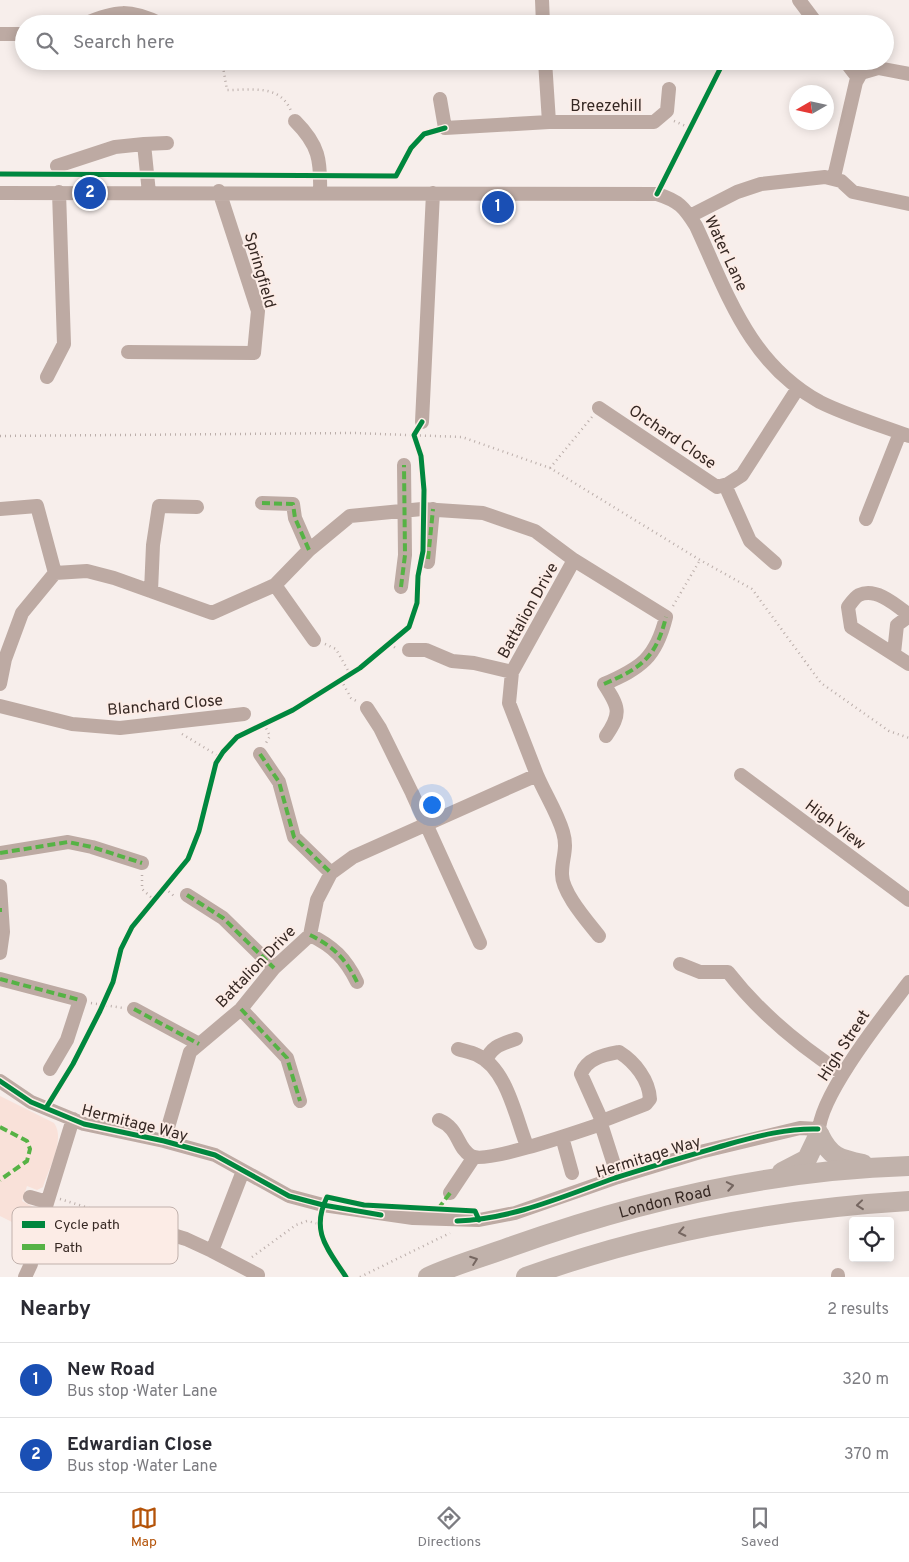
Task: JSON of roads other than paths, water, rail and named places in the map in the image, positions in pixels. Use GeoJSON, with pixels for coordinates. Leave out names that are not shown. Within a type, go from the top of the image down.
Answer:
{"type":"FeatureCollection","features":[{"type":"Feature","properties":{"kind":"highway"},"geometry":{"type":"LineString","coordinates":[[818,1131],[832,1154],[844,1161],[876,1167]]}},
{"type":"Feature","properties":{"kind":"highway"},"geometry":{"type":"LineString","coordinates":[[764,1180],[807,1159],[818,1131]]}},
{"type":"Feature","properties":{"kind":"highway","name":"London Road"},"geometry":{"type":"LineString","coordinates":[[428,1277],[566,1227],[707,1190],[764,1180],[876,1167],[909,1166]]}},
{"type":"Feature","properties":{"kind":"highway","name":"London Road"},"geometry":{"type":"LineString","coordinates":[[526,1277],[584,1256],[729,1222],[829,1208],[909,1201]]}},
{"type":"Feature","properties":{"kind":"street"},"geometry":{"type":"LineString","coordinates":[[542,0],[543,15]]}},
{"type":"Feature","properties":{"kind":"street"},"geometry":{"type":"LineString","coordinates":[[799,0],[810,15]]}},
{"type":"Feature","properties":{"kind":"street"},"geometry":{"type":"LineString","coordinates":[[100,15],[115,6],[141,15]]}},
{"type":"Feature","properties":{"kind":"street"},"geometry":{"type":"LineString","coordinates":[[0,34],[15,34]]}},
{"type":"Feature","properties":{"kind":"street","name":"Breezehill"},"geometry":{"type":"LineString","coordinates":[[546,70],[549,122]]}},
{"type":"Feature","properties":{"kind":"street"},"geometry":{"type":"LineString","coordinates":[[852,70],[858,78]]}},
{"type":"Feature","properties":{"kind":"street"},"geometry":{"type":"LineString","coordinates":[[834,178],[858,78],[868,70]]}},
{"type":"Feature","properties":{"kind":"street"},"geometry":{"type":"LineString","coordinates":[[888,70],[909,74]]}},
{"type":"Feature","properties":{"kind":"street","name":"Breezehill"},"geometry":{"type":"LineString","coordinates":[[440,99],[445,128],[549,122],[654,122],[666,111],[669,90]]}},
{"type":"Feature","properties":{"kind":"street"},"geometry":{"type":"LineString","coordinates":[[295,121],[313,143],[319,155],[320,193]]}},
{"type":"Feature","properties":{"kind":"street"},"geometry":{"type":"LineString","coordinates":[[57,166],[115,147],[167,143]]}},
{"type":"Feature","properties":{"kind":"street"},"geometry":{"type":"LineString","coordinates":[[144,144],[148,193]]}},
{"type":"Feature","properties":{"kind":"street"},"geometry":{"type":"LineString","coordinates":[[690,216],[737,192],[761,184],[834,178],[841,181],[853,192],[909,204]]}},
{"type":"Feature","properties":{"kind":"street"},"geometry":{"type":"LineString","coordinates":[[47,377],[64,344],[59,192]]}},
{"type":"Feature","properties":{"kind":"street","name":"Springfield"},"geometry":{"type":"LineString","coordinates":[[128,352],[254,353],[258,311],[219,192]]}},
{"type":"Feature","properties":{"kind":"street","name":"Water Lane"},"geometry":{"type":"LineString","coordinates":[[0,193],[657,194],[675,200],[690,216],[750,338],[763,356],[798,388],[838,410],[905,434]]}},
{"type":"Feature","properties":{"kind":"street"},"geometry":{"type":"LineString","coordinates":[[417,430],[433,193]]}},
{"type":"Feature","properties":{"kind":"street","name":"Orchard Close"},"geometry":{"type":"LineString","coordinates":[[599,408],[717,486],[725,485],[742,475],[798,388]]}},
{"type":"Feature","properties":{"kind":"street"},"geometry":{"type":"LineString","coordinates":[[866,519],[905,434]]}},
{"type":"Feature","properties":{"kind":"street"},"geometry":{"type":"LineString","coordinates":[[401,587],[405,555],[403,511],[404,465]]}},
{"type":"Feature","properties":{"kind":"street"},"geometry":{"type":"LineString","coordinates":[[725,485],[750,540],[776,563]]}},
{"type":"Feature","properties":{"kind":"street"},"geometry":{"type":"LineString","coordinates":[[262,503],[293,504],[294,518],[309,550]]}},
{"type":"Feature","properties":{"kind":"street"},"geometry":{"type":"LineString","coordinates":[[0,509],[37,506],[55,573],[22,613],[5,659],[0,684]]}},
{"type":"Feature","properties":{"kind":"street"},"geometry":{"type":"LineString","coordinates":[[150,591],[153,545],[159,506],[196,506]]}},
{"type":"Feature","properties":{"kind":"street"},"geometry":{"type":"LineString","coordinates":[[428,562],[432,510]]}},
{"type":"Feature","properties":{"kind":"street","name":"Battalion Drive"},"geometry":{"type":"LineString","coordinates":[[55,573],[87,571],[114,578],[212,613],[275,585],[309,550],[350,516],[432,510],[483,513],[535,532],[574,560],[666,617],[662,636],[653,652],[642,665],[628,674],[604,684],[618,709],[616,722],[606,736]]}},
{"type":"Feature","properties":{"kind":"street","name":"Battalion Drive"},"geometry":{"type":"LineString","coordinates":[[164,1141],[190,1052],[241,1009],[274,968],[310,935],[317,900],[331,873],[353,858],[537,775],[509,704],[512,672],[574,560]]}},
{"type":"Feature","properties":{"kind":"street"},"geometry":{"type":"LineString","coordinates":[[275,585],[314,640]]}},
{"type":"Feature","properties":{"kind":"street"},"geometry":{"type":"LineString","coordinates":[[894,653],[897,625],[909,615],[889,600],[870,593],[858,596],[848,607],[851,627],[909,664]]}},
{"type":"Feature","properties":{"kind":"street"},"geometry":{"type":"LineString","coordinates":[[409,650],[426,650],[452,661],[474,663],[512,672]]}},
{"type":"Feature","properties":{"kind":"street","name":"Blanchard Close"},"geometry":{"type":"LineString","coordinates":[[0,706],[36,716],[91,726],[120,728],[244,714]]}},
{"type":"Feature","properties":{"kind":"street"},"geometry":{"type":"LineString","coordinates":[[367,708],[380,728],[480,943]]}},
{"type":"Feature","properties":{"kind":"street"},"geometry":{"type":"LineString","coordinates":[[260,754],[279,782],[294,837],[331,873]]}},
{"type":"Feature","properties":{"kind":"street"},"geometry":{"type":"LineString","coordinates":[[537,775],[563,832],[566,853],[562,873],[563,883],[582,914],[599,936]]}},
{"type":"Feature","properties":{"kind":"street","name":"High View"},"geometry":{"type":"LineString","coordinates":[[742,775],[909,900]]}},
{"type":"Feature","properties":{"kind":"street"},"geometry":{"type":"LineString","coordinates":[[0,854],[68,842],[92,847],[142,864]]}},
{"type":"Feature","properties":{"kind":"street"},"geometry":{"type":"LineString","coordinates":[[0,886],[3,932],[0,953]]}},
{"type":"Feature","properties":{"kind":"street"},"geometry":{"type":"LineString","coordinates":[[187,895],[223,918],[274,968]]}},
{"type":"Feature","properties":{"kind":"street"},"geometry":{"type":"LineString","coordinates":[[310,935],[323,941],[337,952],[348,964],[357,982]]}},
{"type":"Feature","properties":{"kind":"street"},"geometry":{"type":"LineString","coordinates":[[680,964],[700,972],[728,972],[745,995],[804,1048],[843,1074]]}},
{"type":"Feature","properties":{"kind":"street"},"geometry":{"type":"LineString","coordinates":[[0,979],[80,1000],[67,1040],[50,1069]]}},
{"type":"Feature","properties":{"kind":"street","name":"High Street"},"geometry":{"type":"LineString","coordinates":[[818,1131],[822,1117],[843,1074],[909,982]]}},
{"type":"Feature","properties":{"kind":"street"},"geometry":{"type":"LineString","coordinates":[[134,1009],[199,1044]]}},
{"type":"Feature","properties":{"kind":"street"},"geometry":{"type":"LineString","coordinates":[[241,1009],[287,1058],[300,1101]]}},
{"type":"Feature","properties":{"kind":"street"},"geometry":{"type":"LineString","coordinates":[[486,1061],[494,1047],[516,1039]]}},
{"type":"Feature","properties":{"kind":"street"},"geometry":{"type":"LineString","coordinates":[[458,1049],[477,1055],[486,1061],[502,1080],[527,1146]]}},
{"type":"Feature","properties":{"kind":"street"},"geometry":{"type":"LineString","coordinates":[[439,1120],[449,1124],[463,1148],[474,1157],[499,1156],[601,1123],[646,1104],[650,1099],[645,1079],[629,1058],[619,1052],[606,1054],[589,1062],[581,1074],[601,1123],[618,1177]]}},
{"type":"Feature","properties":{"kind":"street","name":"Hermitage Way"},"geometry":{"type":"LineString","coordinates":[[0,1081],[31,1102],[84,1124],[164,1141],[215,1155],[289,1196],[323,1206],[413,1218],[479,1220],[515,1213],[618,1177],[747,1139],[800,1128],[818,1131]]}},
{"type":"Feature","properties":{"kind":"street"},"geometry":{"type":"LineString","coordinates":[[46,1207],[73,1119]]}},
{"type":"Feature","properties":{"kind":"street"},"geometry":{"type":"LineString","coordinates":[[562,1136],[572,1173]]}},
{"type":"Feature","properties":{"kind":"street"},"geometry":{"type":"LineString","coordinates":[[450,1193],[474,1157]]}},
{"type":"Feature","properties":{"kind":"street"},"geometry":{"type":"LineString","coordinates":[[212,1251],[243,1171]]}},
{"type":"Feature","properties":{"kind":"street"},"geometry":{"type":"LineString","coordinates":[[30,1197],[48,1199]]}},
{"type":"Feature","properties":{"kind":"street"},"geometry":{"type":"LineString","coordinates":[[178,1237],[212,1251],[258,1274]]}},
{"type":"Feature","properties":{"kind":"street"},"geometry":{"type":"LineString","coordinates":[[24,1277],[31,1264]]}},
{"type":"Feature","properties":{"kind":"place","name":"Edwardian Close"},"geometry":{"type":"Point","coordinates":[90,193]}},
{"type":"Feature","properties":{"kind":"place","name":"New Road"},"geometry":{"type":"Point","coordinates":[498,207]}}]}
